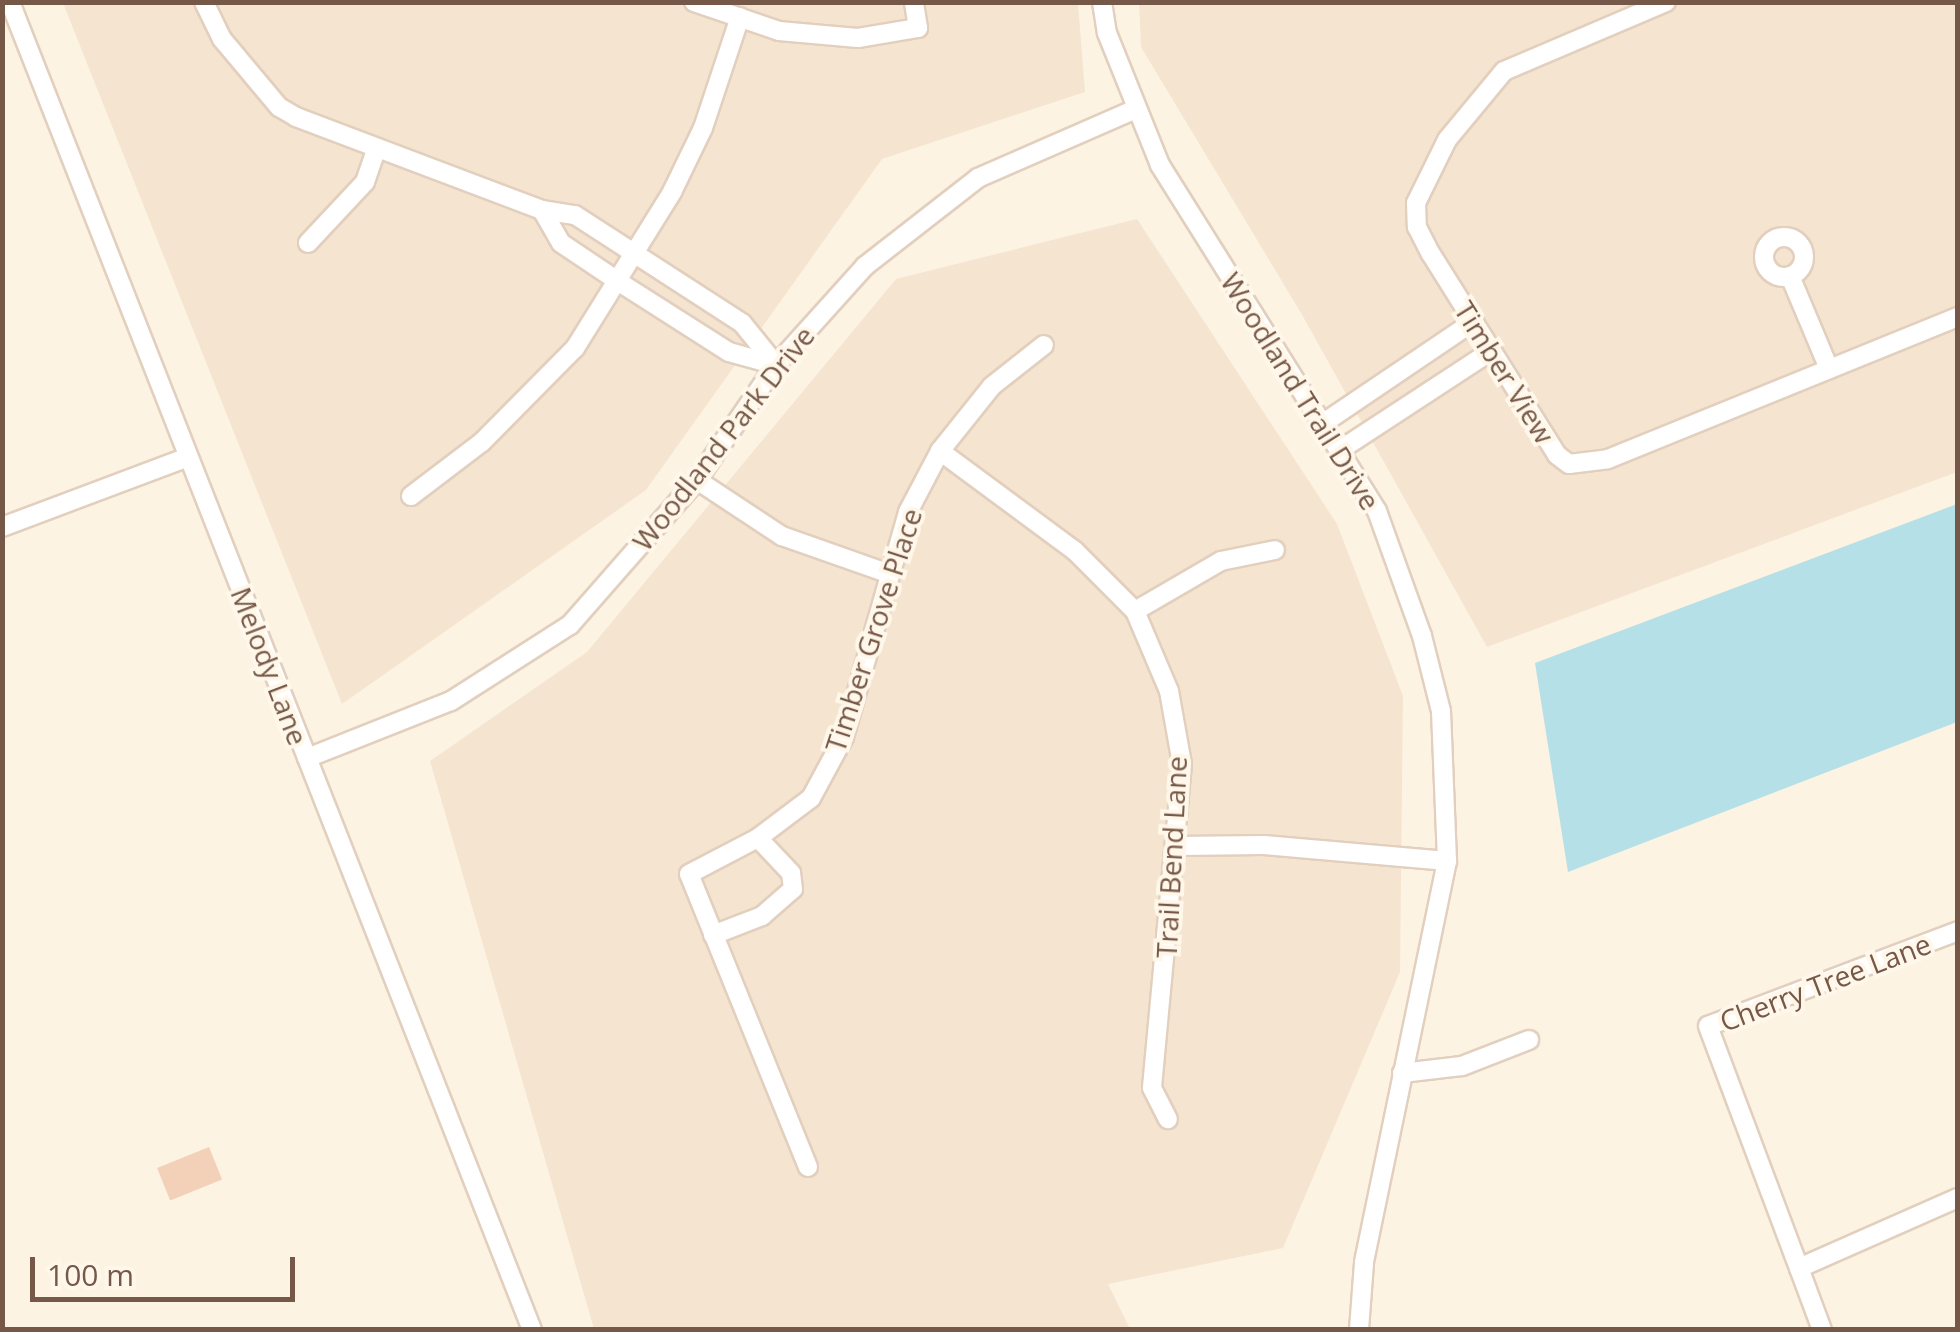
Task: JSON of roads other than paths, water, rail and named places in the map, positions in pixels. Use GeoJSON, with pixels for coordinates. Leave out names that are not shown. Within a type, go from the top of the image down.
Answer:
{"type":"FeatureCollection","features":[{"type":"Feature","properties":{"kind":"street","name":"Melody Lane"},"geometry":{"type":"LineString","coordinates":[[10,2],[532,1330]]}},
{"type":"Feature","properties":{"kind":"street"},"geometry":{"type":"LineString","coordinates":[[204,2],[222,39],[279,106],[376,150],[542,210],[575,214],[639,252],[742,323],[776,365]]}},
{"type":"Feature","properties":{"kind":"street"},"geometry":{"type":"LineString","coordinates":[[694,2],[821,36],[918,28],[914,2]]}},
{"type":"Feature","properties":{"kind":"street","name":"Woodland Trail Drive"},"geometry":{"type":"LineString","coordinates":[[1102,2],[1136,109],[1179,198],[1343,448],[1399,563],[1441,711],[1447,861],[1364,1263],[1359,1330]]}},
{"type":"Feature","properties":{"kind":"street","name":"Timber View"},"geometry":{"type":"LineString","coordinates":[[1666,2],[1504,70],[1424,177],[1417,227],[1557,456],[1569,464],[1608,459],[1958,317]]}},
{"type":"Feature","properties":{"kind":"street"},"geometry":{"type":"LineString","coordinates":[[411,496],[482,442],[575,348],[639,252],[704,128],[740,17]]}},
{"type":"Feature","properties":{"kind":"street","name":"Woodland Park Drive"},"geometry":{"type":"LineString","coordinates":[[306,758],[451,701],[570,625],[697,480],[776,365],[864,266],[978,178],[1136,109]]}},
{"type":"Feature","properties":{"kind":"street"},"geometry":{"type":"LineString","coordinates":[[308,244],[365,182],[376,150]]}},
{"type":"Feature","properties":{"kind":"street"},"geometry":{"type":"LineString","coordinates":[[542,210],[561,243],[618,282],[729,352],[776,365]]}},
{"type":"Feature","properties":{"kind":"street"},"geometry":{"type":"LineString","coordinates":[[1790,276],[1829,368]]}},
{"type":"Feature","properties":{"kind":"street"},"geometry":{"type":"LineString","coordinates":[[1325,422],[1474,321]]}},
{"type":"Feature","properties":{"kind":"street","name":"Timber Grove Place"},"geometry":{"type":"LineString","coordinates":[[808,1167],[689,874],[758,838],[811,798],[844,737],[871,652],[887,572],[940,451],[992,386],[1044,345]]}},
{"type":"Feature","properties":{"kind":"street"},"geometry":{"type":"LineString","coordinates":[[1343,448],[1491,350]]}},
{"type":"Feature","properties":{"kind":"street","name":"Trail Bend Lane"},"geometry":{"type":"LineString","coordinates":[[940,451],[1040,522],[1135,611],[1168,691],[1182,764],[1152,1088],[1168,1119]]}},
{"type":"Feature","properties":{"kind":"street"},"geometry":{"type":"LineString","coordinates":[[2,527],[188,457]]}},
{"type":"Feature","properties":{"kind":"street"},"geometry":{"type":"LineString","coordinates":[[697,480],[782,536],[887,572]]}},
{"type":"Feature","properties":{"kind":"street"},"geometry":{"type":"LineString","coordinates":[[1135,611],[1221,561],[1275,550]]}},
{"type":"Feature","properties":{"kind":"street"},"geometry":{"type":"LineString","coordinates":[[713,934],[762,916],[793,889],[791,874],[758,838]]}},
{"type":"Feature","properties":{"kind":"street"},"geometry":{"type":"LineString","coordinates":[[1176,846],[1264,844],[1447,861]]}},
{"type":"Feature","properties":{"kind":"street","name":"Cherry Tree Lane"},"geometry":{"type":"LineString","coordinates":[[1822,1330],[1708,1026],[1958,931]]}},
{"type":"Feature","properties":{"kind":"street"},"geometry":{"type":"LineString","coordinates":[[1402,1073],[1462,1066],[1529,1040]]}},
{"type":"Feature","properties":{"kind":"street"},"geometry":{"type":"LineString","coordinates":[[1799,1268],[1958,1198]]}},
{"type":"Feature","properties":{"kind":"water"},"geometry":{"type":"Polygon","coordinates":[[[1957,504],[1957,722],[1568,872],[1535,663],[1957,504]]]}}]}
